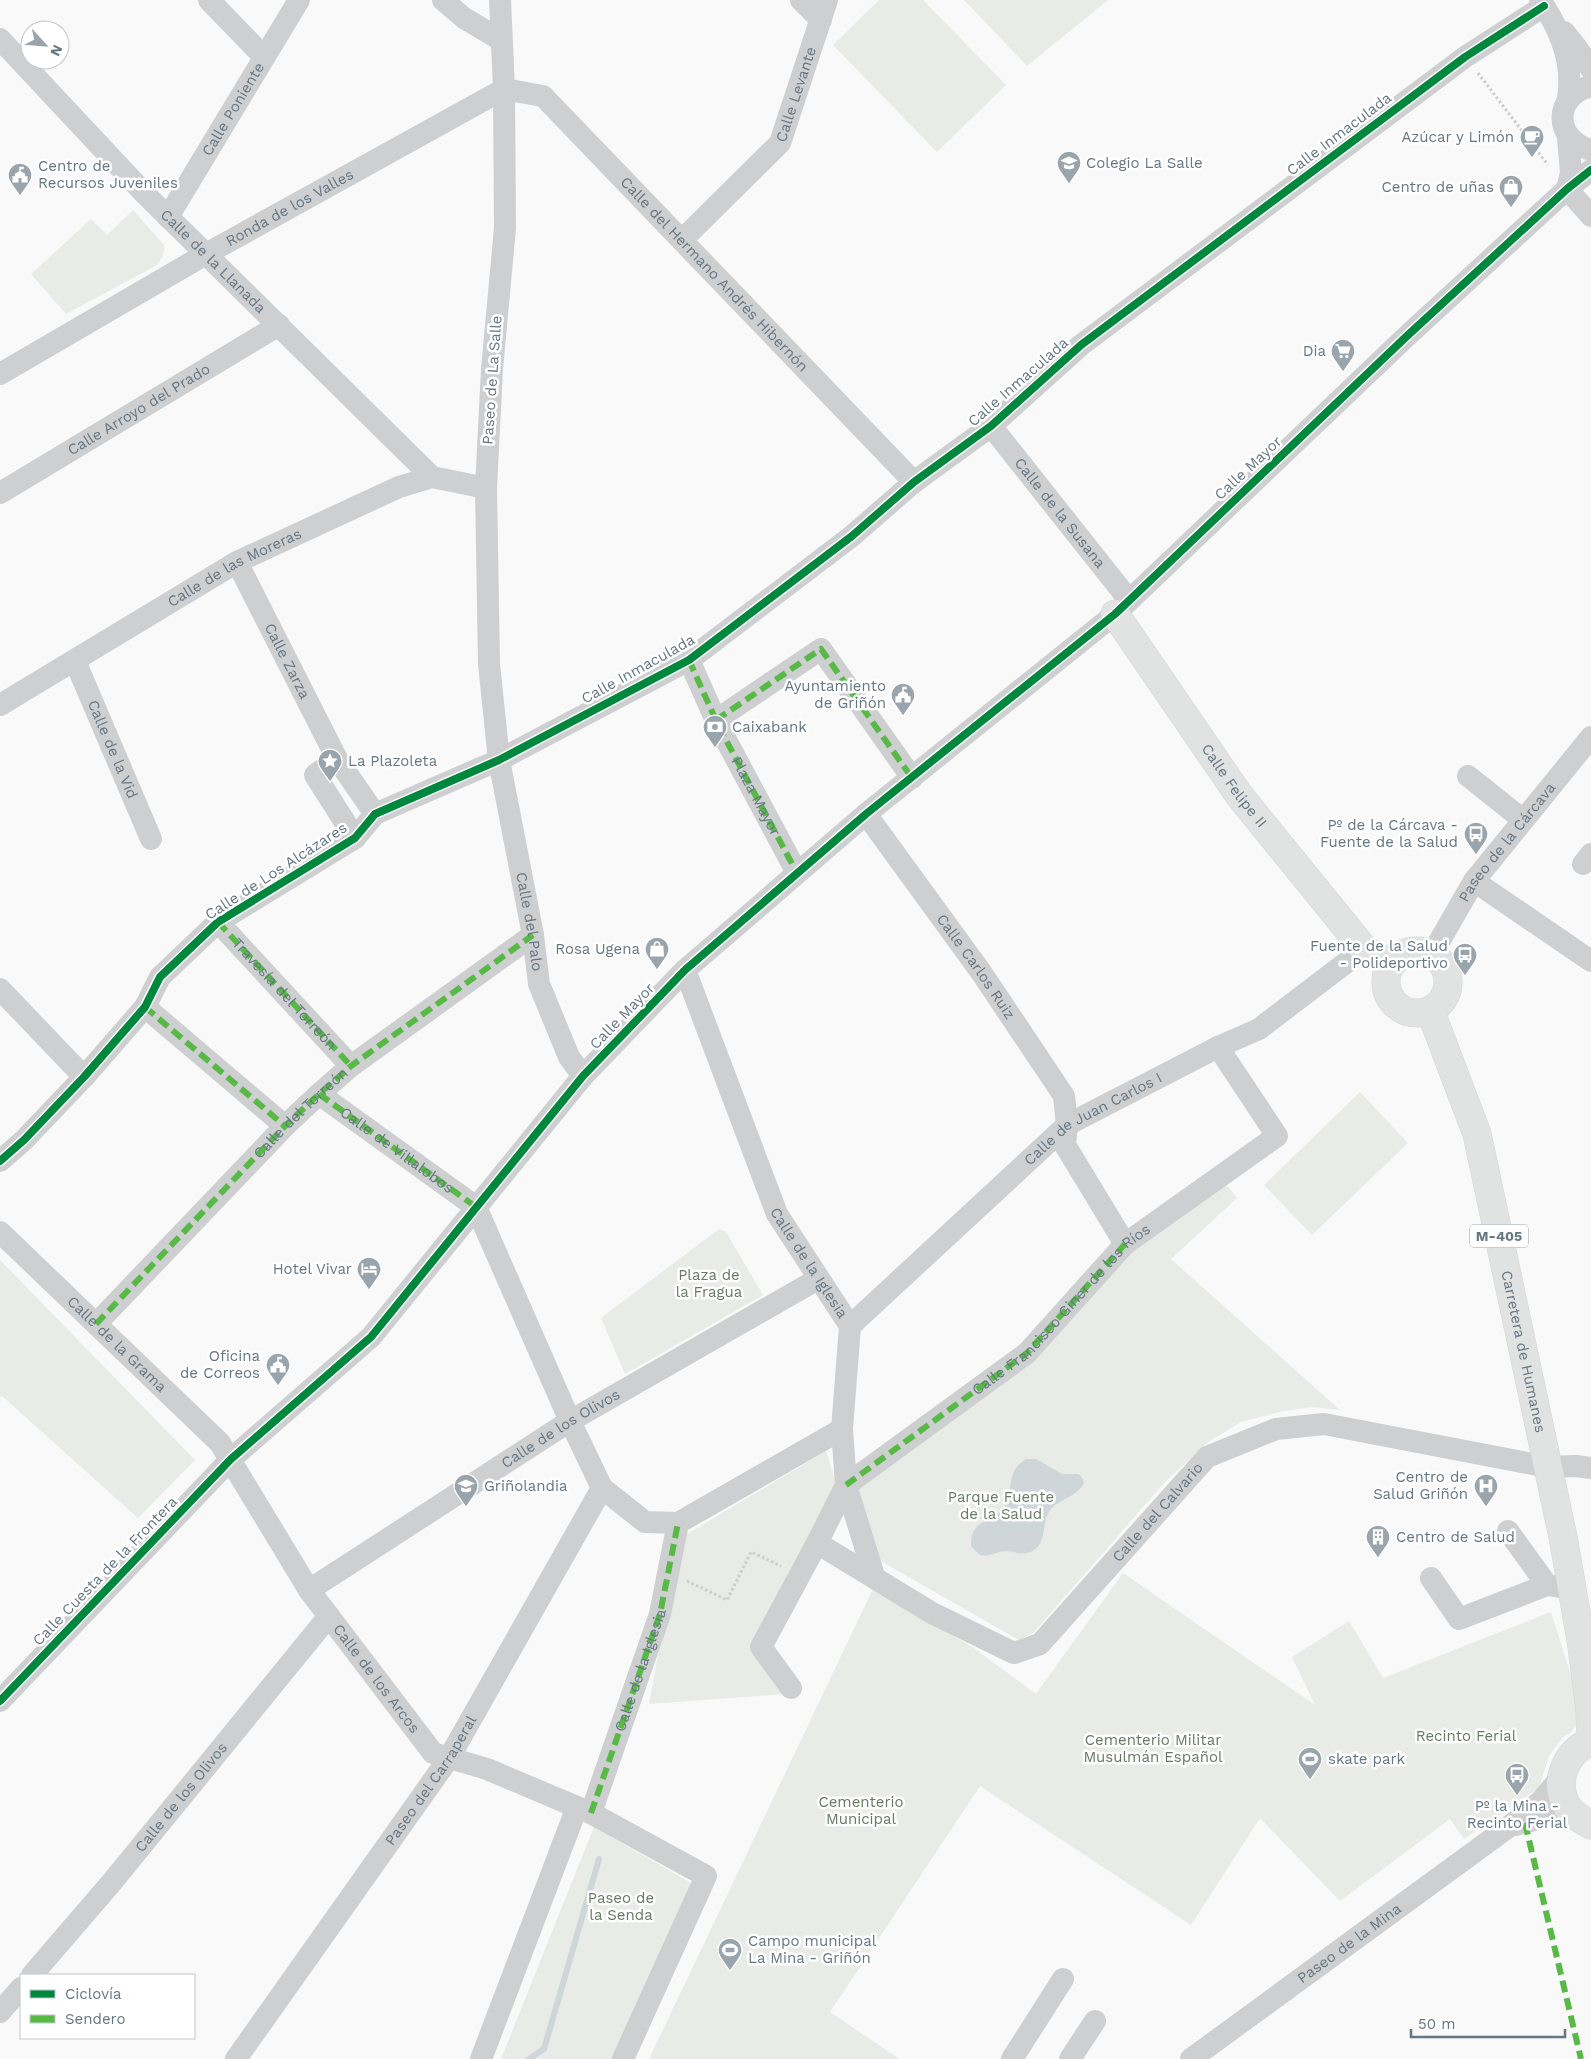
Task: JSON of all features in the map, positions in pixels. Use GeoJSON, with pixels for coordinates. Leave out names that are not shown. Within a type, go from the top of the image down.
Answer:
{"type":"FeatureCollection","features":[{"type":"Feature","properties":{"kind":"main road","name":"Calle Felipe II"},"geometry":{"type":"LineString","coordinates":[[1122,607],[1238,795],[1364,949]]}},
{"type":"Feature","properties":{"kind":"main road"},"geometry":{"type":"LineString","coordinates":[[1364,949],[1391,964]]}},
{"type":"Feature","properties":{"kind":"main road"},"geometry":{"type":"LineString","coordinates":[[1409,951],[1421,951],[1432,954],[1445,969],[1447,988],[1444,997],[1430,1010],[1420,1013],[1401,1009],[1393,1002],[1385,984],[1386,973],[1391,964],[1399,956],[1409,951]]}},
{"type":"Feature","properties":{"kind":"main road","name":"Carretera de Humanes"},"geometry":{"type":"LineString","coordinates":[[1430,1010],[1477,1134],[1563,1537],[1559,1586],[1586,1650],[1591,1741]]}},
{"type":"Feature","properties":{"kind":"main road"},"geometry":{"type":"LineString","coordinates":[[1584,1822],[1567,1806],[1562,1792],[1562,1776],[1564,1766],[1572,1753],[1591,1741]]}},
{"type":"Feature","properties":{"kind":"street"},"geometry":{"type":"LineString","coordinates":[[209,0],[264,57]]}},
{"type":"Feature","properties":{"kind":"street","name":"Calle Poniente"},"geometry":{"type":"LineString","coordinates":[[168,217],[299,0]]}},
{"type":"Feature","properties":{"kind":"street"},"geometry":{"type":"LineString","coordinates":[[443,0],[464,18],[501,40]]}},
{"type":"Feature","properties":{"kind":"street","name":"Paseo de La Salle"},"geometry":{"type":"LineString","coordinates":[[499,760],[489,664],[486,488],[492,369],[505,228],[504,89],[500,0]]}},
{"type":"Feature","properties":{"kind":"street"},"geometry":{"type":"LineString","coordinates":[[801,0],[824,10]]}},
{"type":"Feature","properties":{"kind":"street"},"geometry":{"type":"LineString","coordinates":[[1542,3],[1557,27],[1566,52],[1569,71],[1568,99],[1562,115],[1568,137],[1571,173],[1567,190],[1591,216]]}},
{"type":"Feature","properties":{"kind":"street","name":"Calle Inmaculada"},"geometry":{"type":"LineString","coordinates":[[499,760],[689,660],[852,536],[914,482],[991,426],[1081,344],[1465,57],[1542,3]]}},
{"type":"Feature","properties":{"kind":"street","name":"Calle Levante"},"geometry":{"type":"LineString","coordinates":[[682,240],[780,143],[824,10]]}},
{"type":"Feature","properties":{"kind":"street"},"geometry":{"type":"LineString","coordinates":[[1557,27],[1568,35],[1591,69]]}},
{"type":"Feature","properties":{"kind":"street","name":"Calle de la Llanada"},"geometry":{"type":"LineString","coordinates":[[0,38],[168,217],[432,477]]}},
{"type":"Feature","properties":{"kind":"street"},"geometry":{"type":"LineString","coordinates":[[1568,99],[1576,91],[1591,86]]}},
{"type":"Feature","properties":{"kind":"street","name":"Calle del Hermano Andrés Hibernón"},"geometry":{"type":"LineString","coordinates":[[504,89],[542,96],[914,482]]}},
{"type":"Feature","properties":{"kind":"street","name":"Ronda de los Valles"},"geometry":{"type":"LineString","coordinates":[[0,374],[206,254],[504,89]]}},
{"type":"Feature","properties":{"kind":"street"},"geometry":{"type":"LineString","coordinates":[[1568,137],[1580,146],[1591,150]]}},
{"type":"Feature","properties":{"kind":"street","name":"Calle Mayor"},"geometry":{"type":"LineString","coordinates":[[460,1227],[583,1076],[685,970],[866,814],[1122,607],[1401,342],[1591,170]]}},
{"type":"Feature","properties":{"kind":"street","name":"Calle Arroyo del Prado"},"geometry":{"type":"LineString","coordinates":[[0,493],[278,325]]}},
{"type":"Feature","properties":{"kind":"street","name":"Calle de la Susana"},"geometry":{"type":"LineString","coordinates":[[991,426],[1122,607]]}},
{"type":"Feature","properties":{"kind":"street","name":"Calle de las Moreras"},"geometry":{"type":"LineString","coordinates":[[0,704],[75,661],[237,562],[399,487],[432,477],[486,488]]}},
{"type":"Feature","properties":{"kind":"street","name":"Calle Zarza"},"geometry":{"type":"LineString","coordinates":[[237,562],[337,759]]}},
{"type":"Feature","properties":{"kind":"street"},"geometry":{"type":"LineString","coordinates":[[716,720],[821,649],[914,776]]}},
{"type":"Feature","properties":{"kind":"street","name":"Plaza Mayor"},"geometry":{"type":"LineString","coordinates":[[689,660],[716,720],[803,869]]}},
{"type":"Feature","properties":{"kind":"street","name":"Calle de la Vid"},"geometry":{"type":"LineString","coordinates":[[75,661],[152,839]]}},
{"type":"Feature","properties":{"kind":"street","name":"Paseo de la Cárcava"},"geometry":{"type":"LineString","coordinates":[[1432,954],[1474,881],[1591,737]]}},
{"type":"Feature","properties":{"kind":"street"},"geometry":{"type":"LineString","coordinates":[[355,838],[315,775],[337,759],[375,814]]}},
{"type":"Feature","properties":{"kind":"street","name":"Calle de Los Alcázares"},"geometry":{"type":"LineString","coordinates":[[0,1161],[24,1140],[84,1077],[145,1007],[160,977],[218,922],[355,838],[375,814],[499,760]]}},
{"type":"Feature","properties":{"kind":"street","name":"Calle del Palo"},"geometry":{"type":"LineString","coordinates":[[499,760],[533,935],[539,984],[569,1057],[583,1076]]}},
{"type":"Feature","properties":{"kind":"street"},"geometry":{"type":"LineString","coordinates":[[1468,776],[1523,820]]}},
{"type":"Feature","properties":{"kind":"street","name":"Calle Carlos Ruiz"},"geometry":{"type":"LineString","coordinates":[[866,814],[981,972],[1064,1096],[1067,1125],[1066,1145],[1125,1244]]}},
{"type":"Feature","properties":{"kind":"street"},"geometry":{"type":"LineString","coordinates":[[1474,881],[1591,961]]}},
{"type":"Feature","properties":{"kind":"street","name":"Travesía del Torreón"},"geometry":{"type":"LineString","coordinates":[[218,922],[351,1066]]}},
{"type":"Feature","properties":{"kind":"street","name":"Calle del Torreón"},"geometry":{"type":"LineString","coordinates":[[96,1324],[319,1094],[351,1066],[533,935]]}},
{"type":"Feature","properties":{"kind":"street","name":"Calle de Juan Carlos I"},"geometry":{"type":"LineString","coordinates":[[850,1326],[1067,1125],[1218,1047],[1259,1029],[1364,949]]}},
{"type":"Feature","properties":{"kind":"street","name":"Calle de la Iglesia"},"geometry":{"type":"LineString","coordinates":[[685,970],[777,1214],[850,1326],[842,1429],[846,1485]]}},
{"type":"Feature","properties":{"kind":"street"},"geometry":{"type":"LineString","coordinates":[[0,989],[84,1077]]}},
{"type":"Feature","properties":{"kind":"street"},"geometry":{"type":"LineString","coordinates":[[145,1007],[286,1126]]}},
{"type":"Feature","properties":{"kind":"street","name":"Calle Francisco Giner de los Ríos"},"geometry":{"type":"LineString","coordinates":[[846,1485],[1027,1353],[1125,1244],[1277,1136],[1218,1047]]}},
{"type":"Feature","properties":{"kind":"street","name":"Calle de Villalobos"},"geometry":{"type":"LineString","coordinates":[[319,1094],[476,1207]]}},
{"type":"Feature","properties":{"kind":"street"},"geometry":{"type":"LineString","coordinates":[[476,1207],[570,1421],[602,1488],[645,1522],[678,1523],[842,1429]]}},
{"type":"Feature","properties":{"kind":"street"},"geometry":{"type":"LineString","coordinates":[[460,1227],[491,1244]]}},
{"type":"Feature","properties":{"kind":"street","name":"Calle Cuesta de la Frontera"},"geometry":{"type":"LineString","coordinates":[[0,1701],[230,1459],[371,1337],[460,1227]]}},
{"type":"Feature","properties":{"kind":"street","name":"Calle de la Grama"},"geometry":{"type":"LineString","coordinates":[[0,1232],[220,1443],[230,1459]]}},
{"type":"Feature","properties":{"kind":"street","name":"Calle de los Olivos"},"geometry":{"type":"LineString","coordinates":[[308,1590],[570,1421],[818,1279]]}},
{"type":"Feature","properties":{"kind":"street","name":"Calle del Calvario"},"geometry":{"type":"LineString","coordinates":[[817,1543],[932,1613],[1014,1653],[1040,1644],[1208,1458],[1276,1429],[1324,1424],[1548,1467],[1576,1466],[1591,1468]]}},
{"type":"Feature","properties":{"kind":"street","name":"Calle de los Arcos"},"geometry":{"type":"LineString","coordinates":[[230,1459],[308,1590],[433,1753],[487,1768],[584,1810],[706,1876],[623,2059]]}},
{"type":"Feature","properties":{"kind":"street"},"geometry":{"type":"LineString","coordinates":[[791,1688],[761,1647],[846,1485]]}},
{"type":"Feature","properties":{"kind":"street"},"geometry":{"type":"LineString","coordinates":[[846,1485],[874,1576]]}},
{"type":"Feature","properties":{"kind":"street","name":"Paseo del Carraperal"},"geometry":{"type":"LineString","coordinates":[[236,2059],[449,1758],[602,1488]]}},
{"type":"Feature","properties":{"kind":"street","name":"Calle de la Iglesia"},"geometry":{"type":"LineString","coordinates":[[584,1810],[660,1614],[678,1523]]}},
{"type":"Feature","properties":{"kind":"street"},"geometry":{"type":"LineString","coordinates":[[1431,1578],[1459,1619],[1559,1586],[1508,1531]]}},
{"type":"Feature","properties":{"kind":"street","name":"Calle de los Olivos"},"geometry":{"type":"LineString","coordinates":[[33,1974],[112,1882],[329,1616]]}},
{"type":"Feature","properties":{"kind":"street","name":"Paseo de la Mina"},"geometry":{"type":"LineString","coordinates":[[1191,2059],[1507,1828],[1541,1801],[1562,1776]]}},
{"type":"Feature","properties":{"kind":"street"},"geometry":{"type":"LineString","coordinates":[[480,2059],[584,1810]]}},
{"type":"Feature","properties":{"kind":"street","name":"Paseo de la Mina"},"geometry":{"type":"LineString","coordinates":[[1507,1828],[1542,1818],[1584,1822]]}},
{"type":"Feature","properties":{"kind":"street"},"geometry":{"type":"LineString","coordinates":[[1012,2059],[1063,1979]]}},
{"type":"Feature","properties":{"kind":"street"},"geometry":{"type":"LineString","coordinates":[[0,2012],[20,1989]]}},
{"type":"Feature","properties":{"kind":"street"},"geometry":{"type":"LineString","coordinates":[[1070,2059],[1095,2021]]}},
{"type":"Feature","properties":{"kind":"path"},"geometry":{"type":"LineString","coordinates":[[1465,57],[1567,190]]}},
{"type":"Feature","properties":{"kind":"path"},"geometry":{"type":"LineString","coordinates":[[668,1572],[727,1600],[751,1552],[800,1575]]}},
{"type":"Feature","properties":{"kind":"green space"},"geometry":{"type":"Polygon","coordinates":[[[879,0],[923,0],[1006,85],[937,152],[833,45],[879,0]]]}},
{"type":"Feature","properties":{"kind":"green space"},"geometry":{"type":"Polygon","coordinates":[[[964,0],[1108,0],[1027,66],[964,0]]]}},
{"type":"Feature","properties":{"kind":"green space"},"geometry":{"type":"Polygon","coordinates":[[[133,210],[164,245],[164,253],[157,265],[66,314],[31,274],[91,219],[107,235],[133,210]]]}},
{"type":"Feature","properties":{"kind":"green space"},"geometry":{"type":"Polygon","coordinates":[[[1360,1092],[1408,1143],[1312,1235],[1264,1185],[1360,1092]]]}},
{"type":"Feature","properties":{"kind":"green space","name":"Parque Fuente de la Salud"},"geometry":{"type":"Polygon","coordinates":[[[1220,1176],[1237,1198],[1171,1259],[1340,1410],[1311,1407],[1284,1411],[1241,1422],[1208,1442],[1165,1482],[1034,1632],[1019,1640],[877,1559],[846,1485],[1027,1353],[1125,1244],[1220,1176]]]}},
{"type":"Feature","properties":{"kind":"green space","name":"Plaza de la Fragua"},"geometry":{"type":"Polygon","coordinates":[[[719,1229],[726,1232],[763,1295],[625,1374],[601,1318],[719,1229]]]}},
{"type":"Feature","properties":{"kind":"green space"},"geometry":{"type":"Polygon","coordinates":[[[0,1260],[195,1460],[138,1518],[2,1396],[0,1397],[0,1260]]]}},
{"type":"Feature","properties":{"kind":"green space"},"geometry":{"type":"Polygon","coordinates":[[[826,1451],[837,1486],[753,1650],[785,1694],[649,1704],[679,1539],[826,1451]]]}},
{"type":"Feature","properties":{"kind":"green space"},"geometry":{"type":"Polygon","coordinates":[[[1123,1573],[1315,1705],[1292,1657],[1349,1621],[1383,1678],[1551,1612],[1579,1701],[1579,1716],[1576,1726],[1563,1737],[1549,1756],[1539,1788],[1464,1839],[1450,1819],[1340,1901],[1260,1818],[1191,1925],[980,1786],[830,2012],[899,2059],[649,2059],[873,1589],[974,1648],[1036,1694],[1123,1573]]]}},
{"type":"Feature","properties":{"kind":"green space","name":"Paseo de la Senda"},"geometry":{"type":"Polygon","coordinates":[[[594,1827],[691,1883],[615,2059],[501,2059],[594,1827]]]}},
{"type":"Feature","properties":{"kind":"shaded area"},"geometry":{"type":"Polygon","coordinates":[[[1026,1459],[1036,1459],[1062,1474],[1078,1474],[1084,1483],[1081,1488],[1051,1509],[1045,1521],[1041,1541],[1033,1551],[1018,1553],[1007,1551],[980,1555],[971,1546],[974,1530],[983,1522],[994,1517],[1004,1507],[1015,1469],[1026,1459]]]}},
{"type":"Feature","properties":{"kind":"waterway"},"geometry":{"type":"LineString","coordinates":[[529,2059],[544,2049],[599,1859]]}},
{"type":"Feature","properties":{"kind":"marked path"},"geometry":{"type":"LineString","coordinates":[[716,720],[821,649],[912,778]]}},
{"type":"Feature","properties":{"kind":"marked path"},"geometry":{"type":"LineString","coordinates":[[689,660],[718,725],[797,873]]}},
{"type":"Feature","properties":{"kind":"marked path"},"geometry":{"type":"LineString","coordinates":[[218,922],[351,1066]]}},
{"type":"Feature","properties":{"kind":"marked path"},"geometry":{"type":"LineString","coordinates":[[96,1324],[285,1126],[319,1094],[351,1066],[533,935]]}},
{"type":"Feature","properties":{"kind":"marked path"},"geometry":{"type":"LineString","coordinates":[[145,1007],[285,1126]]}},
{"type":"Feature","properties":{"kind":"marked path"},"geometry":{"type":"LineString","coordinates":[[319,1094],[476,1207]]}},
{"type":"Feature","properties":{"kind":"marked path"},"geometry":{"type":"LineString","coordinates":[[846,1485],[1027,1353],[1125,1244]]}},
{"type":"Feature","properties":{"kind":"marked path"},"geometry":{"type":"LineString","coordinates":[[591,1813],[660,1614],[678,1523]]}},
{"type":"Feature","properties":{"kind":"marked path"},"geometry":{"type":"LineString","coordinates":[[1525,1823],[1581,2059]]}},
{"type":"Feature","properties":{"kind":"cycle path"},"geometry":{"type":"LineString","coordinates":[[0,1161],[24,1140],[84,1077],[145,1007],[160,977],[218,922],[355,838],[375,814],[499,760],[689,660],[852,536],[914,482],[991,426],[1081,345],[1465,57],[1544,6]]}},
{"type":"Feature","properties":{"kind":"cycle path"},"geometry":{"type":"LineString","coordinates":[[0,1701],[231,1459],[371,1337],[583,1076],[685,970],[866,814],[1115,614],[1408,335],[1567,189],[1591,170]]}},
{"type":"Feature","properties":{"kind":"place","name":"Azúcar y Limón"},"geometry":{"type":"Point","coordinates":[1532,158]}},
{"type":"Feature","properties":{"kind":"place","name":"Colegio La Salle"},"geometry":{"type":"Point","coordinates":[1069,184]}},
{"type":"Feature","properties":{"kind":"place","name":"Centro de Recursos Juveniles"},"geometry":{"type":"Point","coordinates":[20,196]}},
{"type":"Feature","properties":{"kind":"place","name":"Centro de uñas"},"geometry":{"type":"Point","coordinates":[1511,208]}},
{"type":"Feature","properties":{"kind":"place","name":"Dia"},"geometry":{"type":"Point","coordinates":[1343,372]}},
{"type":"Feature","properties":{"kind":"place","name":"Ayuntamiento de Griñón"},"geometry":{"type":"Point","coordinates":[903,716]}},
{"type":"Feature","properties":{"kind":"place","name":"Caixabank"},"geometry":{"type":"Point","coordinates":[715,748]}},
{"type":"Feature","properties":{"kind":"place","name":"La Plazoleta"},"geometry":{"type":"Point","coordinates":[330,782]}},
{"type":"Feature","properties":{"kind":"place","name":"Pº de la Cárcava - Fuente de la Salud"},"geometry":{"type":"Point","coordinates":[1476,855]}},
{"type":"Feature","properties":{"kind":"place","name":"Rosa Ugena"},"geometry":{"type":"Point","coordinates":[657,970]}},
{"type":"Feature","properties":{"kind":"place","name":"Fuente de la Salud - Polideportivo"},"geometry":{"type":"Point","coordinates":[1465,976]}},
{"type":"Feature","properties":{"kind":"place","name":"Hotel Vivar"},"geometry":{"type":"Point","coordinates":[369,1290]}},
{"type":"Feature","properties":{"kind":"place","name":"Oficina de Correos"},"geometry":{"type":"Point","coordinates":[278,1386]}},
{"type":"Feature","properties":{"kind":"place","name":"Griñolandia"},"geometry":{"type":"Point","coordinates":[466,1507]}},
{"type":"Feature","properties":{"kind":"place","name":"Centro de Salud Griñón"},"geometry":{"type":"Point","coordinates":[1486,1507]}},
{"type":"Feature","properties":{"kind":"place","name":"Centro de Salud"},"geometry":{"type":"Point","coordinates":[1378,1558]}},
{"type":"Feature","properties":{"kind":"place","name":"skate park"},"geometry":{"type":"Point","coordinates":[1310,1780]}},
{"type":"Feature","properties":{"kind":"place","name":"Pº la Mina - Recinto Ferial"},"geometry":{"type":"Point","coordinates":[1517,1796]}},
{"type":"Feature","properties":{"kind":"place","name":"Campo municipal La Mina - Griñón"},"geometry":{"type":"Point","coordinates":[730,1971]}},
{"type":"Feature","properties":{"kind":"park label","name":"Recinto Ferial"},"geometry":{"type":"Point","coordinates":[1466,1736]}},
{"type":"Feature","properties":{"kind":"park label","name":"Cementerio Militar Musulmán Español"},"geometry":{"type":"Point","coordinates":[1153,1748]}},
{"type":"Feature","properties":{"kind":"park label","name":"Cementerio Municipal"},"geometry":{"type":"Point","coordinates":[861,1810]}}]}
